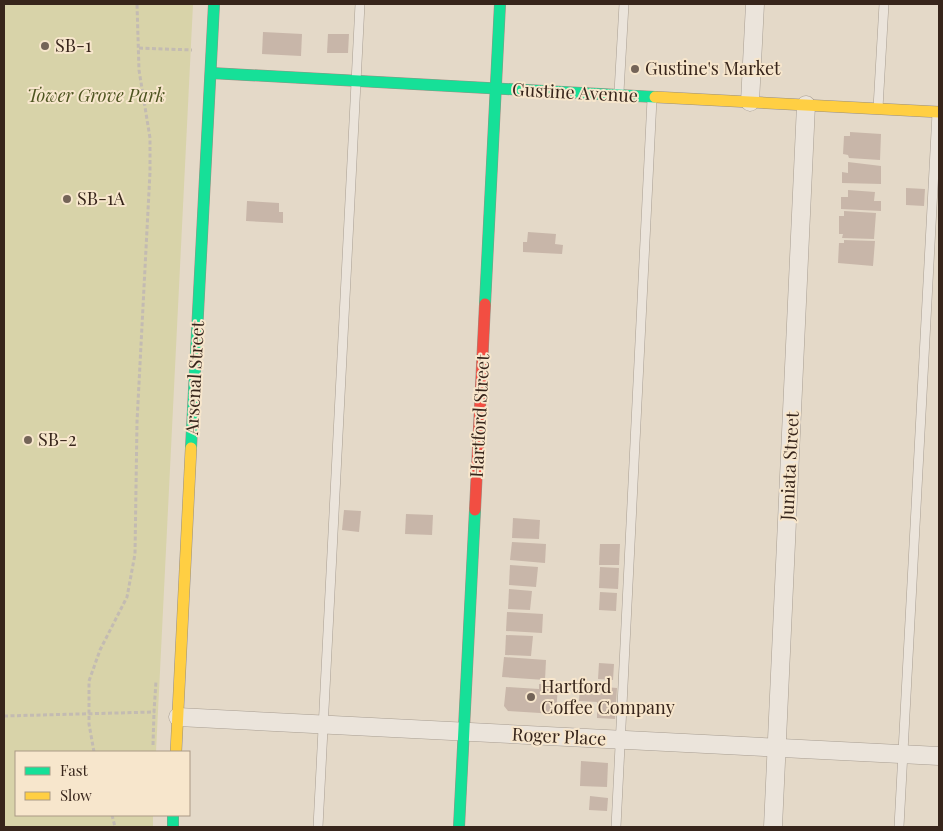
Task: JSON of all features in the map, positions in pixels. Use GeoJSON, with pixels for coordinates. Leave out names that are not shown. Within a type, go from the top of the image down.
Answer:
{"type":"FeatureCollection","features":[{"type":"Feature","properties":{"kind":"street","name":"Arsenal Street"},"geometry":{"type":"LineString","coordinates":[[176,751],[214,4]]}},
{"type":"Feature","properties":{"kind":"street","name":"Hartford Street"},"geometry":{"type":"LineString","coordinates":[[459,827],[500,4]]}},
{"type":"Feature","properties":{"kind":"street"},"geometry":{"type":"LineString","coordinates":[[750,102],[755,4]]}},
{"type":"Feature","properties":{"kind":"street","name":"Gustine Avenue"},"geometry":{"type":"LineString","coordinates":[[210,73],[938,112]]}},
{"type":"Feature","properties":{"kind":"street","name":"Juniata Street"},"geometry":{"type":"LineString","coordinates":[[773,827],[806,105]]}},
{"type":"Feature","properties":{"kind":"street","name":"Roger Place"},"geometry":{"type":"LineString","coordinates":[[178,717],[939,756]]}},
{"type":"Feature","properties":{"kind":"lane"},"geometry":{"type":"LineString","coordinates":[[318,827],[360,4]]}},
{"type":"Feature","properties":{"kind":"lane"},"geometry":{"type":"LineString","coordinates":[[619,95],[624,4]]}},
{"type":"Feature","properties":{"kind":"lane"},"geometry":{"type":"LineString","coordinates":[[878,109],[884,4]]}},
{"type":"Feature","properties":{"kind":"lane"},"geometry":{"type":"LineString","coordinates":[[616,827],[652,96]]}},
{"type":"Feature","properties":{"kind":"lane"},"geometry":{"type":"LineString","coordinates":[[899,827],[938,112]]}},
{"type":"Feature","properties":{"kind":"path"},"geometry":{"type":"LineString","coordinates":[[94,751],[89,713],[89,681],[92,670],[127,597],[135,554],[137,422],[150,172],[150,138],[139,70],[138,4]]}},
{"type":"Feature","properties":{"kind":"path"},"geometry":{"type":"LineString","coordinates":[[139,48],[192,50]]}},
{"type":"Feature","properties":{"kind":"path"},"geometry":{"type":"LineString","coordinates":[[153,745],[156,682]]}},
{"type":"Feature","properties":{"kind":"path"},"geometry":{"type":"LineString","coordinates":[[4,716],[154,712]]}},
{"type":"Feature","properties":{"kind":"green space","name":"Tower Grove Park"},"geometry":{"type":"Polygon","coordinates":[[[4,4],[193,4],[156,751],[15,751],[15,816],[153,816],[153,827],[4,827],[4,4]]]}},
{"type":"Feature","properties":{"kind":"building"},"geometry":{"type":"Polygon","coordinates":[[[263,32],[302,34],[301,56],[262,54],[263,32]]]}},
{"type":"Feature","properties":{"kind":"building"},"geometry":{"type":"Polygon","coordinates":[[[328,34],[349,34],[348,53],[327,53],[328,34]]]}},
{"type":"Feature","properties":{"kind":"building"},"geometry":{"type":"Polygon","coordinates":[[[850,132],[881,134],[880,160],[849,158],[848,155],[843,154],[844,136],[850,136],[850,132]]]}},
{"type":"Feature","properties":{"kind":"building"},"geometry":{"type":"Polygon","coordinates":[[[848,162],[881,166],[881,184],[842,183],[842,172],[848,173],[848,162]]]}},
{"type":"Feature","properties":{"kind":"building"},"geometry":{"type":"Polygon","coordinates":[[[906,188],[925,189],[924,206],[906,205],[906,188]]]}},
{"type":"Feature","properties":{"kind":"building"},"geometry":{"type":"Polygon","coordinates":[[[848,190],[875,192],[874,201],[881,201],[881,211],[841,209],[841,197],[848,197],[848,190]]]}},
{"type":"Feature","properties":{"kind":"building"},"geometry":{"type":"Polygon","coordinates":[[[247,201],[279,203],[279,212],[283,212],[283,223],[246,221],[247,201]]]}},
{"type":"Feature","properties":{"kind":"building"},"geometry":{"type":"Polygon","coordinates":[[[844,211],[876,213],[874,239],[842,238],[843,234],[839,234],[839,216],[844,216],[844,211]]]}},
{"type":"Feature","properties":{"kind":"building"},"geometry":{"type":"Polygon","coordinates":[[[528,232],[556,234],[555,244],[563,245],[562,254],[523,252],[523,242],[527,242],[528,232]]]}},
{"type":"Feature","properties":{"kind":"building"},"geometry":{"type":"Polygon","coordinates":[[[844,240],[875,241],[873,266],[838,263],[839,243],[844,243],[844,240]]]}},
{"type":"Feature","properties":{"kind":"building"},"geometry":{"type":"Polygon","coordinates":[[[344,510],[361,511],[359,532],[342,530],[344,510]]]}},
{"type":"Feature","properties":{"kind":"building"},"geometry":{"type":"Polygon","coordinates":[[[406,514],[433,515],[432,535],[405,534],[406,514]]]}},
{"type":"Feature","properties":{"kind":"building"},"geometry":{"type":"Polygon","coordinates":[[[513,518],[540,520],[539,539],[512,538],[513,518]]]}},
{"type":"Feature","properties":{"kind":"building"},"geometry":{"type":"Polygon","coordinates":[[[512,542],[546,544],[545,563],[510,560],[512,542]]]}},
{"type":"Feature","properties":{"kind":"building"},"geometry":{"type":"Polygon","coordinates":[[[600,544],[620,544],[619,565],[599,565],[600,544]]]}},
{"type":"Feature","properties":{"kind":"building"},"geometry":{"type":"Polygon","coordinates":[[[510,565],[538,567],[536,587],[509,585],[510,565]]]}},
{"type":"Feature","properties":{"kind":"building"},"geometry":{"type":"Polygon","coordinates":[[[600,567],[619,568],[618,589],[599,588],[600,567]]]}},
{"type":"Feature","properties":{"kind":"building"},"geometry":{"type":"Polygon","coordinates":[[[509,589],[532,591],[530,610],[508,609],[509,589]]]}},
{"type":"Feature","properties":{"kind":"building"},"geometry":{"type":"Polygon","coordinates":[[[600,592],[617,593],[616,611],[599,610],[600,592]]]}},
{"type":"Feature","properties":{"kind":"building"},"geometry":{"type":"Polygon","coordinates":[[[507,612],[543,614],[542,633],[506,631],[507,612]]]}},
{"type":"Feature","properties":{"kind":"building"},"geometry":{"type":"Polygon","coordinates":[[[506,635],[533,636],[531,656],[505,655],[506,635]]]}},
{"type":"Feature","properties":{"kind":"building"},"geometry":{"type":"Polygon","coordinates":[[[504,657],[546,660],[545,680],[502,677],[504,657]]]}},
{"type":"Feature","properties":{"kind":"building"},"geometry":{"type":"Polygon","coordinates":[[[599,663],[614,664],[613,680],[598,679],[599,663]]]}},
{"type":"Feature","properties":{"kind":"building","name":"Hartford Coffee Company"},"geometry":{"type":"Polygon","coordinates":[[[539,684],[558,685],[556,714],[508,711],[504,706],[506,687],[539,689],[539,684]]]}},
{"type":"Feature","properties":{"kind":"building"},"geometry":{"type":"Polygon","coordinates":[[[580,685],[617,688],[615,719],[597,718],[597,702],[579,701],[580,685]]]}},
{"type":"Feature","properties":{"kind":"building"},"geometry":{"type":"Polygon","coordinates":[[[581,761],[608,763],[607,787],[580,786],[581,761]]]}},
{"type":"Feature","properties":{"kind":"building"},"geometry":{"type":"Polygon","coordinates":[[[590,796],[608,798],[607,811],[589,810],[590,796]]]}},
{"type":"Feature","properties":{"kind":"traffic: fast"},"geometry":{"type":"LineString","coordinates":[[191,448],[214,4]]}},
{"type":"Feature","properties":{"kind":"traffic: fast"},"geometry":{"type":"LineString","coordinates":[[485,304],[500,4]]}},
{"type":"Feature","properties":{"kind":"traffic: fast"},"geometry":{"type":"LineString","coordinates":[[211,73],[655,97]]}},
{"type":"Feature","properties":{"kind":"traffic: fast"},"geometry":{"type":"LineString","coordinates":[[459,827],[475,510]]}},
{"type":"Feature","properties":{"kind":"traffic: fast"},"geometry":{"type":"LineString","coordinates":[[173,816],[173,827]]}},
{"type":"Feature","properties":{"kind":"traffic: slow"},"geometry":{"type":"LineString","coordinates":[[655,97],[939,112]]}},
{"type":"Feature","properties":{"kind":"traffic: slow"},"geometry":{"type":"LineString","coordinates":[[176,751],[191,448]]}},
{"type":"Feature","properties":{"kind":"traffic: jam"},"geometry":{"type":"LineString","coordinates":[[475,510],[485,304]]}},
{"type":"Feature","properties":{"kind":"place","name":"SB-1"},"geometry":{"type":"Point","coordinates":[45,46]}},
{"type":"Feature","properties":{"kind":"place","name":"Gustine's Market"},"geometry":{"type":"Point","coordinates":[635,69]}},
{"type":"Feature","properties":{"kind":"place","name":"SB-1A"},"geometry":{"type":"Point","coordinates":[67,199]}},
{"type":"Feature","properties":{"kind":"place","name":"SB-2"},"geometry":{"type":"Point","coordinates":[28,440]}},
{"type":"Feature","properties":{"kind":"place","name":"Hartford Coffee Company"},"geometry":{"type":"Point","coordinates":[531,697]}}]}
